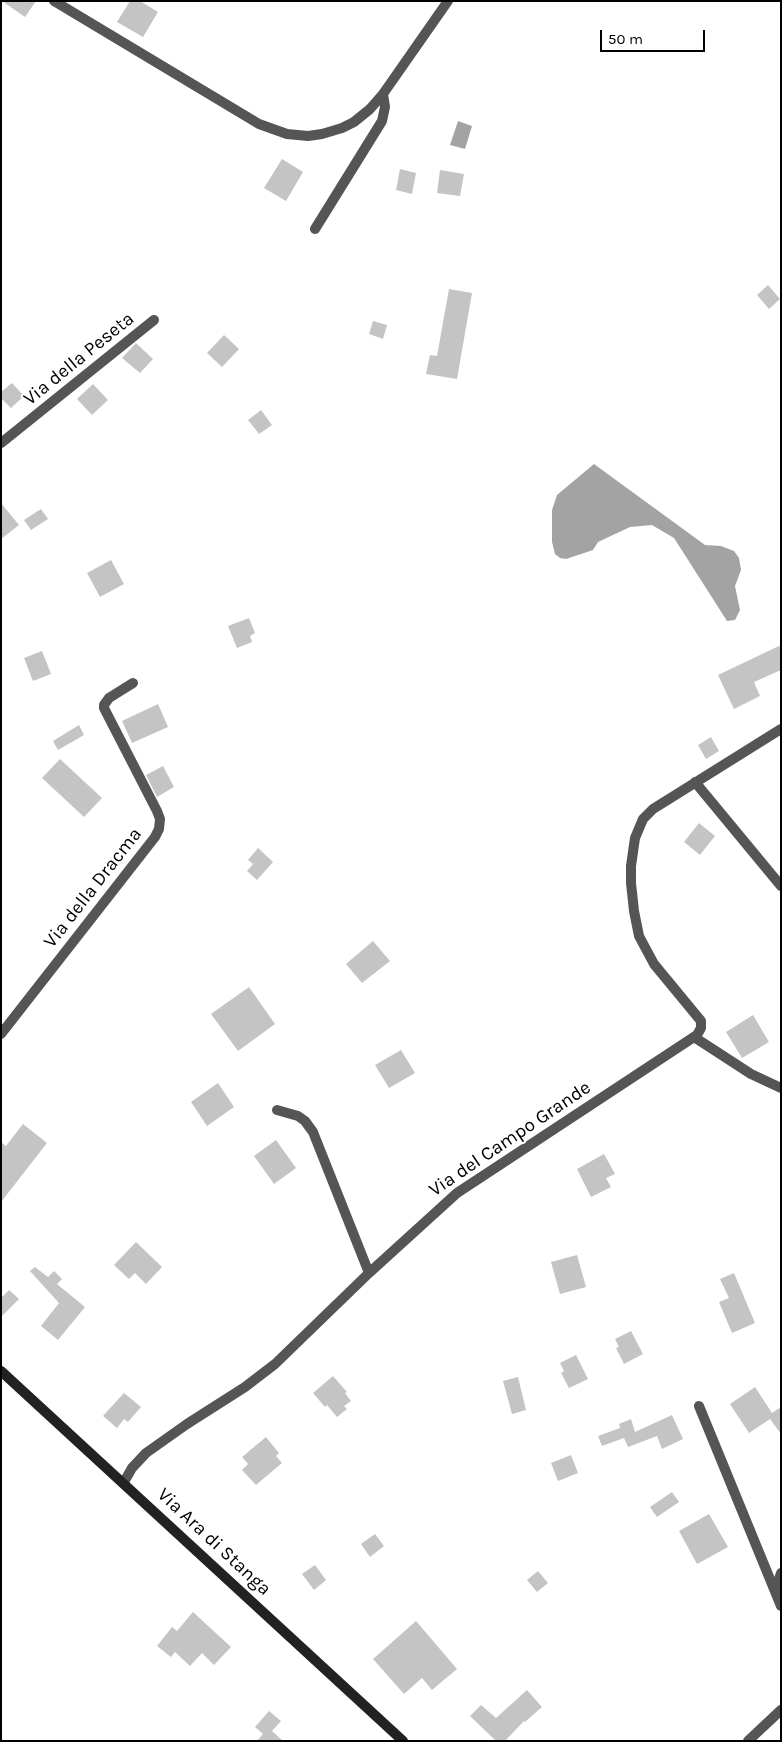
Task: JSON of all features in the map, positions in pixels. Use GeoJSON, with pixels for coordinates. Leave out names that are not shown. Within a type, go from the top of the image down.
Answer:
{"type":"FeatureCollection","features":[{"type":"Feature","properties":{"kind":"street"},"geometry":{"type":"LineString","coordinates":[[54,1],[259,124],[295,136],[322,134],[342,128],[365,114],[383,94],[448,1]]}},
{"type":"Feature","properties":{"kind":"street"},"geometry":{"type":"LineString","coordinates":[[315,229],[382,121],[385,107],[383,94]]}},
{"type":"Feature","properties":{"kind":"street","name":"Via della Peseta"},"geometry":{"type":"LineString","coordinates":[[1,443],[154,320]]}},
{"type":"Feature","properties":{"kind":"street","name":"Via della Dracma"},"geometry":{"type":"LineString","coordinates":[[1,1034],[155,837],[159,829],[160,819],[157,811],[104,708],[109,698],[132,683]]}},
{"type":"Feature","properties":{"kind":"street"},"geometry":{"type":"LineString","coordinates":[[781,729],[657,806],[643,819],[634,845],[631,872],[632,898],[639,936],[654,964],[700,1021],[701,1028],[694,1037],[751,1074],[781,1088]]}},
{"type":"Feature","properties":{"kind":"street"},"geometry":{"type":"LineString","coordinates":[[695,782],[781,886]]}},
{"type":"Feature","properties":{"kind":"street","name":"Via del Campo Grande"},"geometry":{"type":"LineString","coordinates":[[124,1482],[132,1468],[146,1453],[258,1378],[290,1350],[442,1205],[694,1037]]}},
{"type":"Feature","properties":{"kind":"street"},"geometry":{"type":"LineString","coordinates":[[277,1110],[298,1116],[305,1121],[313,1132],[369,1273]]}},
{"type":"Feature","properties":{"kind":"street","name":"Via Ara di Stanga"},"geometry":{"type":"LineString","coordinates":[[1,1371],[124,1482],[403,1741]]}},
{"type":"Feature","properties":{"kind":"street"},"geometry":{"type":"LineString","coordinates":[[699,1406],[781,1606]]}},
{"type":"Feature","properties":{"kind":"street"},"geometry":{"type":"LineString","coordinates":[[775,1591],[781,1573]]}},
{"type":"Feature","properties":{"kind":"street"},"geometry":{"type":"LineString","coordinates":[[748,1741],[781,1710]]}},
{"type":"Feature","properties":{"kind":"shaded area"},"geometry":{"type":"Polygon","coordinates":[[[458,121],[472,126],[465,149],[450,145],[458,121]]]}},
{"type":"Feature","properties":{"kind":"shaded area"},"geometry":{"type":"Polygon","coordinates":[[[594,464],[705,545],[721,546],[734,551],[739,558],[741,570],[735,586],[740,610],[735,620],[727,621],[674,538],[652,525],[630,527],[598,542],[593,550],[566,559],[560,558],[555,554],[552,542],[552,510],[557,495],[594,464]]]}},
{"type":"Feature","properties":{"kind":"building"},"geometry":{"type":"Polygon","coordinates":[[[2,1],[36,1],[25,17],[2,1]]]}},
{"type":"Feature","properties":{"kind":"building"},"geometry":{"type":"Polygon","coordinates":[[[130,1],[140,1],[158,12],[143,37],[117,22],[130,1]]]}},
{"type":"Feature","properties":{"kind":"building"},"geometry":{"type":"Polygon","coordinates":[[[282,159],[303,172],[286,201],[264,188],[282,159]]]}},
{"type":"Feature","properties":{"kind":"building"},"geometry":{"type":"Polygon","coordinates":[[[400,169],[416,173],[412,194],[396,190],[400,169]]]}},
{"type":"Feature","properties":{"kind":"building"},"geometry":{"type":"Polygon","coordinates":[[[440,170],[464,174],[460,196],[437,193],[440,170]]]}},
{"type":"Feature","properties":{"kind":"building"},"geometry":{"type":"Polygon","coordinates":[[[768,285],[780,299],[769,309],[757,295],[768,285]]]}},
{"type":"Feature","properties":{"kind":"building"},"geometry":{"type":"Polygon","coordinates":[[[449,289],[472,293],[457,379],[426,374],[430,355],[437,356],[449,289]]]}},
{"type":"Feature","properties":{"kind":"building"},"geometry":{"type":"Polygon","coordinates":[[[373,321],[387,325],[383,339],[369,334],[373,321]]]}},
{"type":"Feature","properties":{"kind":"building"},"geometry":{"type":"Polygon","coordinates":[[[224,335],[239,349],[222,367],[207,353],[224,335]]]}},
{"type":"Feature","properties":{"kind":"building"},"geometry":{"type":"Polygon","coordinates":[[[136,343],[153,359],[140,373],[122,358],[136,343]]]}},
{"type":"Feature","properties":{"kind":"building"},"geometry":{"type":"Polygon","coordinates":[[[12,383],[24,396],[11,408],[1,398],[1,392],[12,383]]]}},
{"type":"Feature","properties":{"kind":"building"},"geometry":{"type":"Polygon","coordinates":[[[93,384],[108,400],[92,415],[77,399],[93,384]]]}},
{"type":"Feature","properties":{"kind":"building"},"geometry":{"type":"Polygon","coordinates":[[[261,410],[272,425],[259,434],[248,420],[261,410]]]}},
{"type":"Feature","properties":{"kind":"building"},"geometry":{"type":"Polygon","coordinates":[[[1,503],[19,525],[1,539],[1,503]]]}},
{"type":"Feature","properties":{"kind":"building"},"geometry":{"type":"Polygon","coordinates":[[[41,509],[48,519],[31,530],[24,520],[41,509]]]}},
{"type":"Feature","properties":{"kind":"building"},"geometry":{"type":"Polygon","coordinates":[[[111,560],[124,584],[100,597],[87,573],[111,560]]]}},
{"type":"Feature","properties":{"kind":"building"},"geometry":{"type":"Polygon","coordinates":[[[249,618],[255,633],[250,636],[252,642],[237,648],[228,626],[249,618]]]}},
{"type":"Feature","properties":{"kind":"building"},"geometry":{"type":"Polygon","coordinates":[[[781,645],[781,670],[754,682],[760,696],[734,709],[718,675],[781,645]]]}},
{"type":"Feature","properties":{"kind":"building"},"geometry":{"type":"Polygon","coordinates":[[[42,651],[51,674],[33,681],[24,658],[42,651]]]}},
{"type":"Feature","properties":{"kind":"building"},"geometry":{"type":"Polygon","coordinates":[[[158,704],[168,727],[132,743],[122,721],[158,704]]]}},
{"type":"Feature","properties":{"kind":"building"},"geometry":{"type":"Polygon","coordinates":[[[79,725],[84,735],[58,750],[53,741],[79,725]]]}},
{"type":"Feature","properties":{"kind":"building"},"geometry":{"type":"Polygon","coordinates":[[[711,737],[719,751],[706,759],[698,745],[711,737]]]}},
{"type":"Feature","properties":{"kind":"building"},"geometry":{"type":"Polygon","coordinates":[[[60,759],[102,798],[84,817],[42,778],[60,759]]]}},
{"type":"Feature","properties":{"kind":"building"},"geometry":{"type":"Polygon","coordinates":[[[163,766],[174,787],[157,797],[146,775],[163,766]]]}},
{"type":"Feature","properties":{"kind":"building"},"geometry":{"type":"Polygon","coordinates":[[[699,823],[715,836],[700,855],[684,842],[699,823]]]}},
{"type":"Feature","properties":{"kind":"building"},"geometry":{"type":"Polygon","coordinates":[[[258,848],[273,862],[257,880],[247,871],[253,864],[248,860],[258,848]]]}},
{"type":"Feature","properties":{"kind":"building"},"geometry":{"type":"Polygon","coordinates":[[[373,941],[390,961],[362,983],[346,964],[373,941]]]}},
{"type":"Feature","properties":{"kind":"building"},"geometry":{"type":"Polygon","coordinates":[[[249,987],[275,1024],[238,1051],[211,1014],[249,987]]]}},
{"type":"Feature","properties":{"kind":"building"},"geometry":{"type":"Polygon","coordinates":[[[753,1015],[769,1042],[742,1058],[726,1032],[753,1015]]]}},
{"type":"Feature","properties":{"kind":"building"},"geometry":{"type":"Polygon","coordinates":[[[401,1050],[415,1073],[389,1088],[375,1065],[401,1050]]]}},
{"type":"Feature","properties":{"kind":"building"},"geometry":{"type":"Polygon","coordinates":[[[218,1083],[234,1107],[207,1126],[191,1102],[218,1083]]]}},
{"type":"Feature","properties":{"kind":"building"},"geometry":{"type":"Polygon","coordinates":[[[23,1124],[47,1143],[1,1202],[1,1142],[6,1146],[23,1124]]]}},
{"type":"Feature","properties":{"kind":"building"},"geometry":{"type":"Polygon","coordinates":[[[276,1140],[296,1168],[274,1184],[254,1156],[276,1140]]]}},
{"type":"Feature","properties":{"kind":"building"},"geometry":{"type":"Polygon","coordinates":[[[604,1154],[615,1174],[606,1178],[611,1187],[591,1197],[577,1169],[604,1154]]]}},
{"type":"Feature","properties":{"kind":"building"},"geometry":{"type":"Polygon","coordinates":[[[136,1242],[162,1267],[146,1284],[135,1273],[129,1279],[114,1265],[136,1242]]]}},
{"type":"Feature","properties":{"kind":"building"},"geometry":{"type":"Polygon","coordinates":[[[577,1255],[586,1287],[560,1294],[551,1262],[577,1255]]]}},
{"type":"Feature","properties":{"kind":"building"},"geometry":{"type":"Polygon","coordinates":[[[35,1267],[48,1277],[54,1271],[62,1279],[57,1284],[85,1307],[58,1340],[41,1326],[59,1303],[30,1271],[35,1267]]]}},
{"type":"Feature","properties":{"kind":"building"},"geometry":{"type":"Polygon","coordinates":[[[734,1273],[755,1323],[732,1333],[719,1302],[729,1298],[720,1279],[734,1273]]]}},
{"type":"Feature","properties":{"kind":"building"},"geometry":{"type":"Polygon","coordinates":[[[9,1290],[19,1299],[1,1317],[1,1298],[9,1290]]]}},
{"type":"Feature","properties":{"kind":"building"},"geometry":{"type":"Polygon","coordinates":[[[631,1331],[643,1354],[624,1364],[616,1348],[619,1347],[615,1339],[631,1331]]]}},
{"type":"Feature","properties":{"kind":"building"},"geometry":{"type":"Polygon","coordinates":[[[576,1355],[588,1379],[569,1388],[561,1373],[564,1371],[560,1363],[576,1355]]]}},
{"type":"Feature","properties":{"kind":"building"},"geometry":{"type":"Polygon","coordinates":[[[333,1376],[347,1392],[345,1393],[351,1401],[344,1406],[347,1409],[337,1417],[313,1393],[333,1376]]]}},
{"type":"Feature","properties":{"kind":"building"},"geometry":{"type":"Polygon","coordinates":[[[518,1377],[526,1410],[512,1414],[503,1381],[518,1377]]]}},
{"type":"Feature","properties":{"kind":"building"},"geometry":{"type":"Polygon","coordinates":[[[755,1387],[772,1413],[781,1407],[781,1434],[770,1419],[749,1433],[730,1404],[755,1387]]]}},
{"type":"Feature","properties":{"kind":"building"},"geometry":{"type":"Polygon","coordinates":[[[124,1393],[141,1407],[128,1422],[124,1419],[117,1428],[103,1416],[124,1393]]]}},
{"type":"Feature","properties":{"kind":"building"},"geometry":{"type":"Polygon","coordinates":[[[672,1415],[683,1439],[662,1449],[657,1436],[628,1447],[624,1438],[602,1446],[598,1436],[620,1428],[619,1424],[631,1419],[635,1432],[672,1415]]]}},
{"type":"Feature","properties":{"kind":"building"},"geometry":{"type":"Polygon","coordinates":[[[266,1437],[279,1453],[276,1456],[282,1463],[256,1485],[242,1470],[248,1464],[242,1457],[266,1437]]]}},
{"type":"Feature","properties":{"kind":"building"},"geometry":{"type":"Polygon","coordinates":[[[571,1455],[578,1473],[558,1481],[551,1463],[571,1455]]]}},
{"type":"Feature","properties":{"kind":"building"},"geometry":{"type":"Polygon","coordinates":[[[672,1492],[679,1502],[657,1517],[650,1507],[672,1492]]]}},
{"type":"Feature","properties":{"kind":"building"},"geometry":{"type":"Polygon","coordinates":[[[709,1514],[728,1547],[697,1564],[679,1531],[709,1514]]]}},
{"type":"Feature","properties":{"kind":"building"},"geometry":{"type":"Polygon","coordinates":[[[375,1534],[384,1546],[370,1557],[361,1544],[375,1534]]]}},
{"type":"Feature","properties":{"kind":"building"},"geometry":{"type":"Polygon","coordinates":[[[315,1565],[326,1580],[314,1590],[302,1574],[315,1565]]]}},
{"type":"Feature","properties":{"kind":"building"},"geometry":{"type":"Polygon","coordinates":[[[538,1571],[548,1583],[537,1592],[527,1580],[538,1571]]]}},
{"type":"Feature","properties":{"kind":"building"},"geometry":{"type":"Polygon","coordinates":[[[193,1612],[231,1647],[214,1665],[202,1653],[190,1666],[175,1652],[171,1657],[157,1646],[172,1627],[177,1631],[193,1612]]]}},
{"type":"Feature","properties":{"kind":"building"},"geometry":{"type":"Polygon","coordinates":[[[416,1621],[457,1669],[432,1690],[422,1678],[404,1694],[373,1659],[416,1621]]]}},
{"type":"Feature","properties":{"kind":"building"},"geometry":{"type":"Polygon","coordinates":[[[527,1690],[542,1707],[524,1721],[505,1741],[496,1741],[470,1716],[481,1705],[496,1718],[527,1690]]]}},
{"type":"Feature","properties":{"kind":"building"},"geometry":{"type":"Polygon","coordinates":[[[269,1711],[281,1721],[272,1731],[283,1741],[257,1741],[263,1734],[255,1727],[269,1711]]]}}]}
